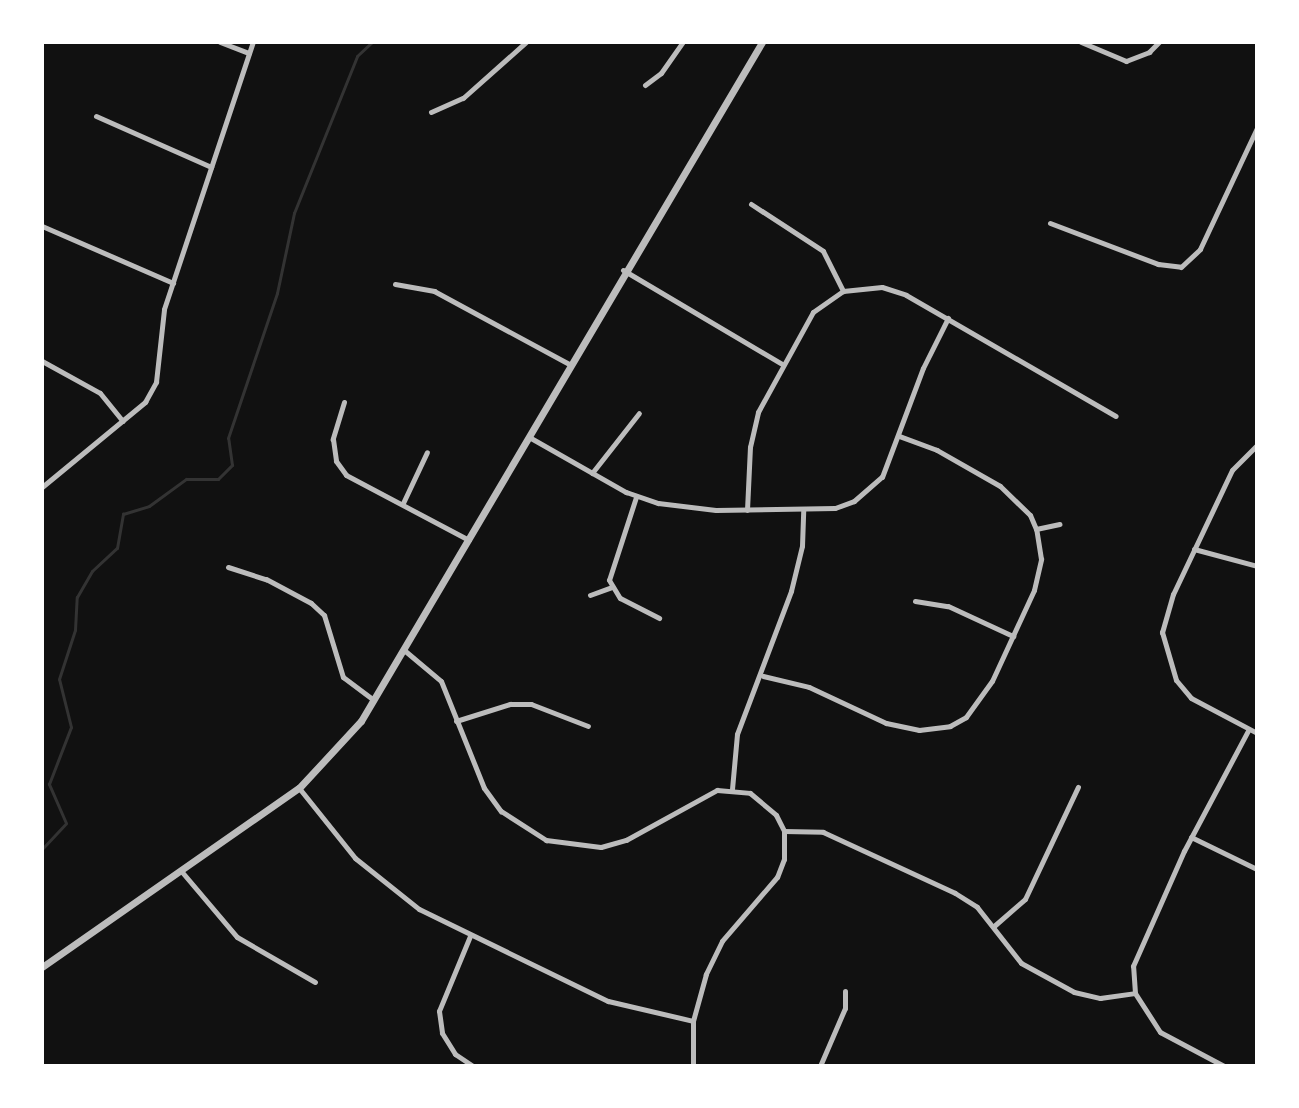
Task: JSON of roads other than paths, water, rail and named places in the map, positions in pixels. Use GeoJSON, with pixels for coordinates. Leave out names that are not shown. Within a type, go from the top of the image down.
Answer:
{"type":"FeatureCollection","features":[{"type":"Feature","properties":{"kind":"street"},"geometry":{"type":"LineString","coordinates":[[220,42],[249,53]]}},
{"type":"Feature","properties":{"kind":"street"},"geometry":{"type":"LineString","coordinates":[[42,487],[145,402],[156,382],[173,283],[253,42]]}},
{"type":"Feature","properties":{"kind":"street"},"geometry":{"type":"LineString","coordinates":[[431,112],[463,98],[526,42]]}},
{"type":"Feature","properties":{"kind":"street"},"geometry":{"type":"LineString","coordinates":[[645,85],[661,73],[683,42]]}},
{"type":"Feature","properties":{"kind":"street"},"geometry":{"type":"LineString","coordinates":[[42,967],[182,872],[320,770],[373,700],[404,650],[623,270],[762,42]]}},
{"type":"Feature","properties":{"kind":"street"},"geometry":{"type":"LineString","coordinates":[[1081,42],[1126,61],[1149,52],[1159,42]]}},
{"type":"Feature","properties":{"kind":"street"},"geometry":{"type":"LineString","coordinates":[[96,116],[211,167]]}},
{"type":"Feature","properties":{"kind":"street"},"geometry":{"type":"LineString","coordinates":[[1050,223],[1158,264],[1181,267],[1200,249],[1257,128]]}},
{"type":"Feature","properties":{"kind":"street"},"geometry":{"type":"LineString","coordinates":[[751,204],[823,251],[843,291]]}},
{"type":"Feature","properties":{"kind":"street"},"geometry":{"type":"LineString","coordinates":[[42,226],[173,283]]}},
{"type":"Feature","properties":{"kind":"street"},"geometry":{"type":"LineString","coordinates":[[623,270],[782,364]]}},
{"type":"Feature","properties":{"kind":"street"},"geometry":{"type":"LineString","coordinates":[[395,284],[434,291],[569,364]]}},
{"type":"Feature","properties":{"kind":"street"},"geometry":{"type":"LineString","coordinates":[[747,510],[750,447],[758,412],[813,312],[843,291],[882,287],[948,318],[1116,416]]}},
{"type":"Feature","properties":{"kind":"street"},"geometry":{"type":"LineString","coordinates":[[529,437],[636,497],[681,508],[835,508],[869,490],[886,470],[923,368],[948,318]]}},
{"type":"Feature","properties":{"kind":"street"},"geometry":{"type":"LineString","coordinates":[[42,361],[100,393],[123,422]]}},
{"type":"Feature","properties":{"kind":"street"},"geometry":{"type":"LineString","coordinates":[[344,402],[333,439],[336,461],[354,482],[403,503],[469,540]]}},
{"type":"Feature","properties":{"kind":"street"},"geometry":{"type":"LineString","coordinates":[[592,473],[639,413]]}},
{"type":"Feature","properties":{"kind":"street"},"geometry":{"type":"LineString","coordinates":[[763,676],[809,687],[902,728],[950,726],[976,706],[1013,636],[1041,559],[1036,529],[1016,498],[1000,486],[937,450],[899,436]]}},
{"type":"Feature","properties":{"kind":"street"},"geometry":{"type":"LineString","coordinates":[[1257,445],[1232,470],[1166,612],[1162,632],[1168,659],[1191,698],[1257,733]]}},
{"type":"Feature","properties":{"kind":"street"},"geometry":{"type":"LineString","coordinates":[[403,503],[427,452]]}},
{"type":"Feature","properties":{"kind":"street"},"geometry":{"type":"LineString","coordinates":[[636,497],[611,565],[612,587],[620,598],[659,618]]}},
{"type":"Feature","properties":{"kind":"street"},"geometry":{"type":"LineString","coordinates":[[732,789],[737,734],[763,676],[769,638],[791,591],[802,546],[803,510]]}},
{"type":"Feature","properties":{"kind":"street"},"geometry":{"type":"LineString","coordinates":[[1036,529],[1059,524]]}},
{"type":"Feature","properties":{"kind":"street"},"geometry":{"type":"LineString","coordinates":[[1194,549],[1257,566]]}},
{"type":"Feature","properties":{"kind":"street"},"geometry":{"type":"LineString","coordinates":[[228,567],[266,579],[311,603],[324,615],[343,677],[373,700]]}},
{"type":"Feature","properties":{"kind":"street"},"geometry":{"type":"LineString","coordinates":[[590,595],[612,587]]}},
{"type":"Feature","properties":{"kind":"street"},"geometry":{"type":"LineString","coordinates":[[915,601],[948,606],[1013,636]]}},
{"type":"Feature","properties":{"kind":"street"},"geometry":{"type":"LineString","coordinates":[[404,650],[432,669],[484,788],[512,819],[546,840],[601,847],[626,840],[703,795],[732,789],[764,802],[784,831],[777,877],[722,941],[706,974],[693,1021],[693,1066]]}},
{"type":"Feature","properties":{"kind":"street"},"geometry":{"type":"LineString","coordinates":[[456,721],[510,704],[531,704],[588,726]]}},
{"type":"Feature","properties":{"kind":"street"},"geometry":{"type":"LineString","coordinates":[[1221,1065],[1160,1032],[1135,993],[1133,966],[1141,939],[1249,729]]}},
{"type":"Feature","properties":{"kind":"street"},"geometry":{"type":"LineString","coordinates":[[994,926],[1025,899],[1078,787]]}},
{"type":"Feature","properties":{"kind":"street"},"geometry":{"type":"LineString","coordinates":[[299,788],[355,858],[385,885],[470,936],[608,1001],[693,1021]]}},
{"type":"Feature","properties":{"kind":"street"},"geometry":{"type":"LineString","coordinates":[[784,831],[814,830],[843,840],[955,893],[994,926],[1008,949],[1036,974],[1087,996],[1135,993]]}},
{"type":"Feature","properties":{"kind":"street"},"geometry":{"type":"LineString","coordinates":[[1191,837],[1257,869]]}},
{"type":"Feature","properties":{"kind":"street"},"geometry":{"type":"LineString","coordinates":[[182,872],[237,937],[315,982]]}},
{"type":"Feature","properties":{"kind":"street"},"geometry":{"type":"LineString","coordinates":[[470,936],[439,1011],[442,1033],[455,1054],[473,1066]]}},
{"type":"Feature","properties":{"kind":"street"},"geometry":{"type":"LineString","coordinates":[[820,1066],[845,1008],[845,991]]}},
{"type":"Feature","properties":{"kind":"waterway"},"geometry":{"type":"LineString","coordinates":[[42,849],[66,823],[49,784],[71,727],[59,679],[75,630],[77,597],[92,571],[117,548],[123,514],[149,506],[186,479],[218,479],[232,465],[228,438],[277,293],[294,213],[357,56],[372,42]]}}]}
